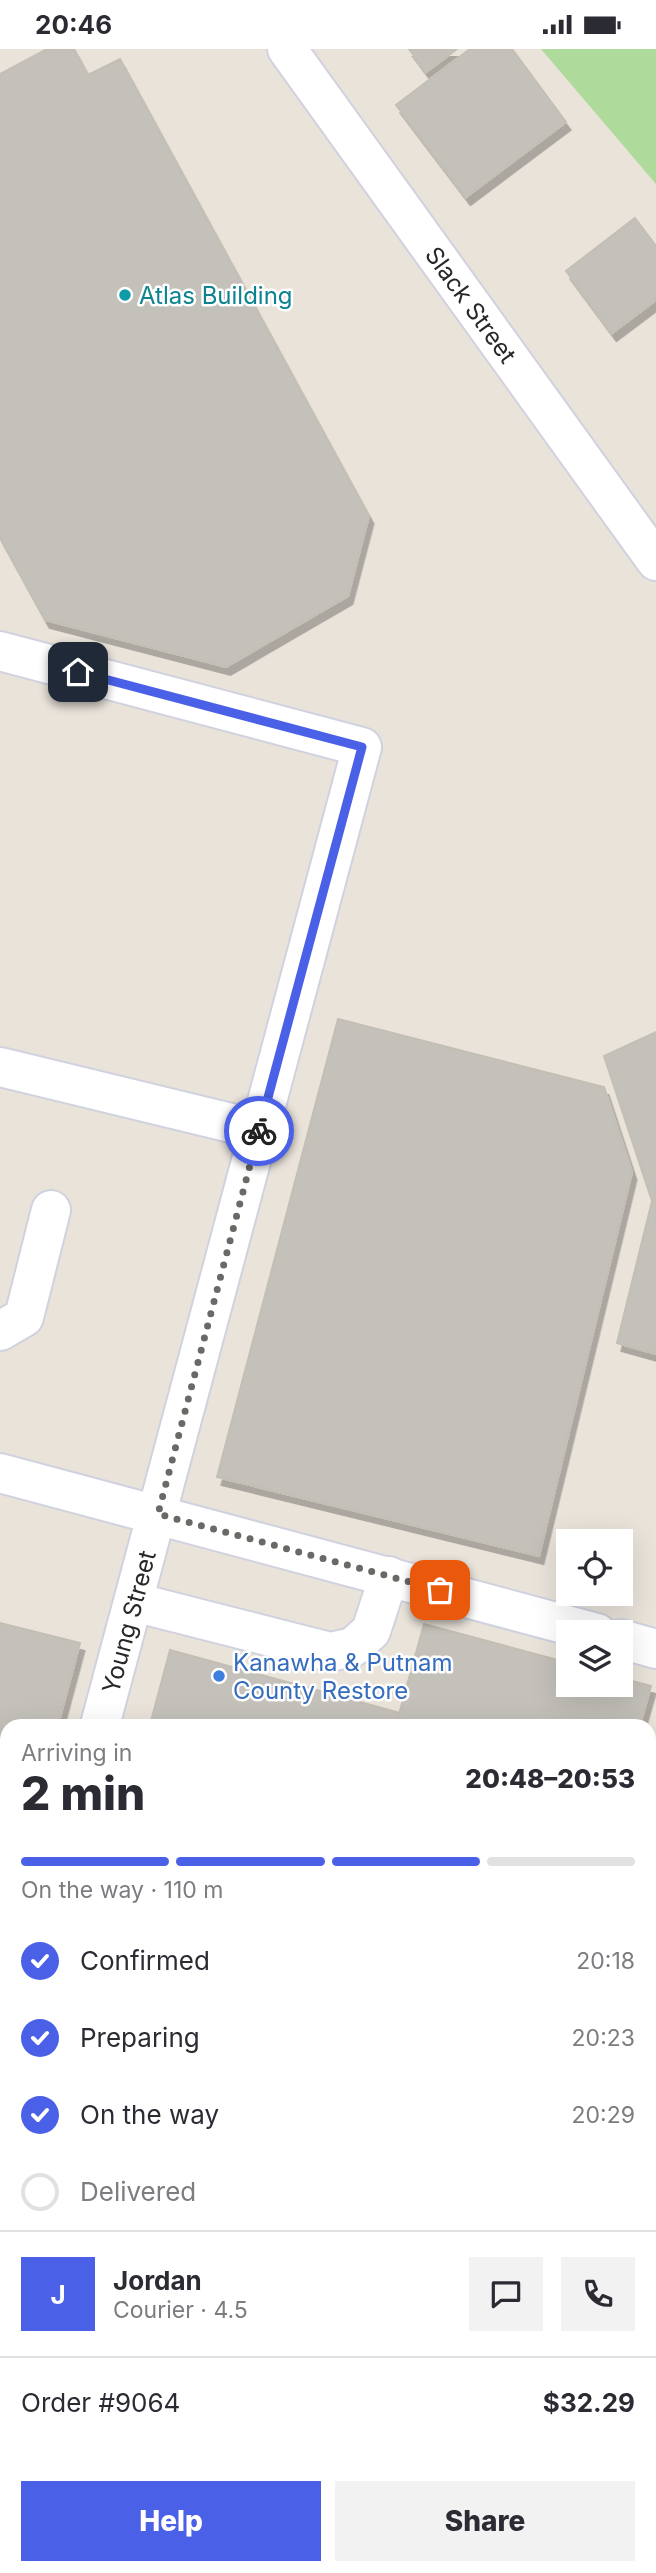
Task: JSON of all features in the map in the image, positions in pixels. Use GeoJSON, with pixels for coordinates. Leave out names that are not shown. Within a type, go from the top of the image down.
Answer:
{"type":"FeatureCollection","features":[{"type":"Feature","properties":{"kind":"street","name":"Slack Street"},"geometry":{"type":"LineString","coordinates":[[287,49],[656,561]]}},
{"type":"Feature","properties":{"kind":"street","name":"Young Street"},"geometry":{"type":"LineString","coordinates":[[0,651],[362,747],[102,1719]]}},
{"type":"Feature","properties":{"kind":"street"},"geometry":{"type":"LineString","coordinates":[[0,1067],[260,1130]]}},
{"type":"Feature","properties":{"kind":"street"},"geometry":{"type":"LineString","coordinates":[[0,1331],[24,1317],[51,1210]]}},
{"type":"Feature","properties":{"kind":"street"},"geometry":{"type":"LineString","coordinates":[[0,1473],[556,1622]]}},
{"type":"Feature","properties":{"kind":"street"},"geometry":{"type":"LineString","coordinates":[[134,1602],[330,1652],[353,1647],[371,1631],[388,1576]]}},
{"type":"Feature","properties":{"kind":"street"},"geometry":{"type":"LineString","coordinates":[[633,1642],[656,1649]]}},
{"type":"Feature","properties":{"kind":"green space"},"geometry":{"type":"Polygon","coordinates":[[[541,49],[656,49],[656,184],[541,49]]]}},
{"type":"Feature","properties":{"kind":"building","name":"Atlas Building"},"geometry":{"type":"Polygon","coordinates":[[[47,49],[74,49],[88,75],[120,59],[369,516],[348,596],[226,667],[45,620],[0,538],[0,74],[47,49]]]}},
{"type":"Feature","properties":{"kind":"building"},"geometry":{"type":"Polygon","coordinates":[[[409,49],[457,49],[426,72],[409,49]]]}},
{"type":"Feature","properties":{"kind":"building"},"geometry":{"type":"Polygon","coordinates":[[[470,49],[512,49],[566,122],[466,197],[396,105],[470,49]]]}},
{"type":"Feature","properties":{"kind":"building"},"geometry":{"type":"Polygon","coordinates":[[[635,218],[656,246],[656,300],[612,333],[566,271],[635,218]]]}},
{"type":"Feature","properties":{"kind":"building"},"geometry":{"type":"Polygon","coordinates":[[[338,1019],[604,1087],[632,1172],[539,1556],[217,1477],[338,1019]]]}},
{"type":"Feature","properties":{"kind":"building"},"geometry":{"type":"Polygon","coordinates":[[[656,1032],[656,1354],[617,1343],[652,1201],[604,1056],[656,1032]]]}},
{"type":"Feature","properties":{"kind":"building"},"geometry":{"type":"Polygon","coordinates":[[[0,1623],[80,1643],[60,1719],[0,1719],[0,1623]]]}},
{"type":"Feature","properties":{"kind":"building"},"geometry":{"type":"Polygon","coordinates":[[[424,1624],[556,1660],[556,1697],[633,1697],[633,1681],[651,1686],[642,1719],[398,1719],[424,1624]]]}},
{"type":"Feature","properties":{"kind":"building"},"geometry":{"type":"Polygon","coordinates":[[[170,1650],[400,1713],[398,1719],[152,1719],[170,1650]]]}},
{"type":"Feature","properties":{"kind":"way so far"},"geometry":{"type":"LineString","coordinates":[[259,1131],[158,1514],[440,1590]]}},
{"type":"Feature","properties":{"kind":"place","name":"Atlas Building"},"geometry":{"type":"Point","coordinates":[125,295]}},
{"type":"Feature","properties":{"kind":"place","name":"Kanawha & Putnam County Restore"},"geometry":{"type":"Point","coordinates":[219,1676]}},
{"type":"Feature","properties":{"kind":"route"},"geometry":{"type":"LineString","coordinates":[[78,672],[362,747],[259,1131]]}}]}
